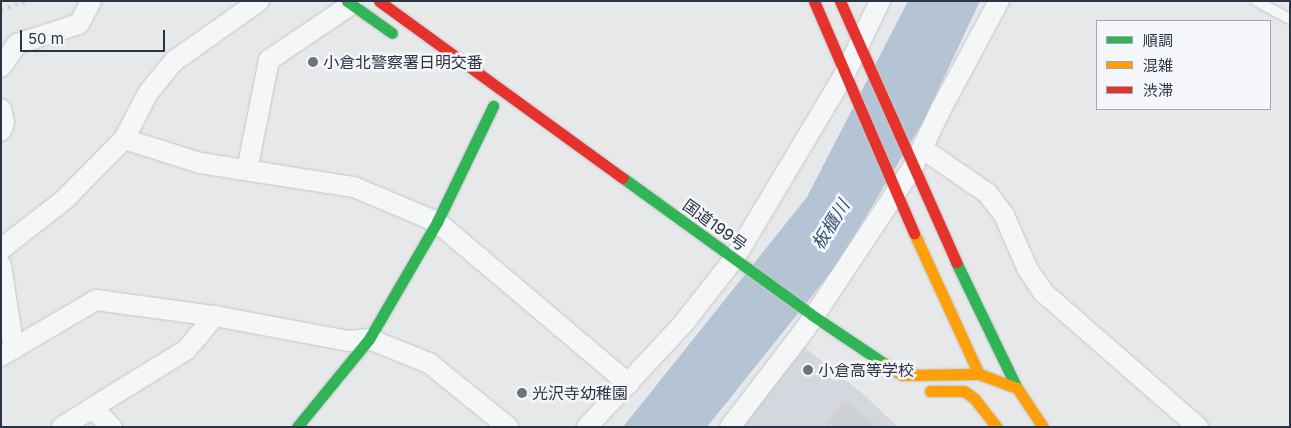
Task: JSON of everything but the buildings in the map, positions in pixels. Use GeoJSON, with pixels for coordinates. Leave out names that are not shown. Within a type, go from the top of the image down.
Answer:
{"type":"FeatureCollection","features":[{"type":"Feature","properties":{"kind":"main road","name":"国道199号"},"geometry":{"type":"LineString","coordinates":[[378,1],[731,267],[807,321],[902,375],[920,377],[941,374],[979,374],[1017,388]]}},
{"type":"Feature","properties":{"kind":"main road"},"geometry":{"type":"LineString","coordinates":[[814,1],[850,79],[961,340],[991,394]]}},
{"type":"Feature","properties":{"kind":"main road"},"geometry":{"type":"LineString","coordinates":[[840,1],[868,64],[915,158],[986,328],[1017,388],[1043,427]]}},
{"type":"Feature","properties":{"kind":"main road"},"geometry":{"type":"LineString","coordinates":[[350,3],[399,38]]}},
{"type":"Feature","properties":{"kind":"main road"},"geometry":{"type":"LineString","coordinates":[[297,427],[369,339],[437,222],[493,106]]}},
{"type":"Feature","properties":{"kind":"main road"},"geometry":{"type":"LineString","coordinates":[[950,389],[969,382],[979,374],[987,358],[986,328]]}},
{"type":"Feature","properties":{"kind":"main road"},"geometry":{"type":"LineString","coordinates":[[941,374],[958,363],[961,340]]}},
{"type":"Feature","properties":{"kind":"main road"},"geometry":{"type":"LineString","coordinates":[[921,392],[950,389],[964,391],[974,398],[998,427]]}},
{"type":"Feature","properties":{"kind":"street"},"geometry":{"type":"LineString","coordinates":[[1,67],[17,44],[79,24],[91,1]]}},
{"type":"Feature","properties":{"kind":"street"},"geometry":{"type":"LineString","coordinates":[[1,249],[64,200],[124,140],[148,93],[174,61],[259,1]]}},
{"type":"Feature","properties":{"kind":"street"},"geometry":{"type":"LineString","coordinates":[[587,427],[629,384],[731,267],[850,79],[860,45],[880,1]]}},
{"type":"Feature","properties":{"kind":"street"},"geometry":{"type":"LineString","coordinates":[[730,427],[807,321],[915,158],[999,1]]}},
{"type":"Feature","properties":{"kind":"street"},"geometry":{"type":"LineString","coordinates":[[247,170],[269,60],[350,3]]}},
{"type":"Feature","properties":{"kind":"street"},"geometry":{"type":"LineString","coordinates":[[1,109],[4,122],[1,131]]}},
{"type":"Feature","properties":{"kind":"street"},"geometry":{"type":"LineString","coordinates":[[124,140],[200,163],[354,187],[437,222],[629,384]]}},
{"type":"Feature","properties":{"kind":"street"},"geometry":{"type":"LineString","coordinates":[[915,158],[987,193],[1004,215],[1027,268],[1043,292],[1198,427]]}},
{"type":"Feature","properties":{"kind":"street"},"geometry":{"type":"LineString","coordinates":[[1,264],[8,353],[96,300],[216,316],[349,341],[369,339],[430,363],[508,427]]}},
{"type":"Feature","properties":{"kind":"street"},"geometry":{"type":"LineString","coordinates":[[62,427],[186,350],[216,316]]}},
{"type":"Feature","properties":{"kind":"street"},"geometry":{"type":"LineString","coordinates":[[92,408],[112,427]]}},
{"type":"Feature","properties":{"kind":"lane"},"geometry":{"type":"LineString","coordinates":[[1256,1],[1290,20]]}},
{"type":"Feature","properties":{"kind":"shaded area","name":"小倉高等学校"},"geometry":{"type":"Polygon","coordinates":[[[803,346],[863,394],[898,427],[736,427],[803,346]]]}},
{"type":"Feature","properties":{"kind":"water","name":"板櫃川"},"geometry":{"type":"Polygon","coordinates":[[[908,1],[980,1],[923,122],[836,266],[707,427],[623,427],[807,197],[908,1]]]}},
{"type":"Feature","properties":{"kind":"railway"},"geometry":{"type":"LineString","coordinates":[[1,10],[27,1]]}},
{"type":"Feature","properties":{"kind":"traffic: fast"},"geometry":{"type":"LineString","coordinates":[[347,1],[392,33]]}},
{"type":"Feature","properties":{"kind":"traffic: fast"},"geometry":{"type":"LineString","coordinates":[[297,427],[369,339],[437,222],[493,106]]}},
{"type":"Feature","properties":{"kind":"traffic: fast"},"geometry":{"type":"LineString","coordinates":[[623,178],[812,315],[885,364]]}},
{"type":"Feature","properties":{"kind":"traffic: fast"},"geometry":{"type":"LineString","coordinates":[[956,262],[1017,388]]}},
{"type":"Feature","properties":{"kind":"traffic: slow"},"geometry":{"type":"LineString","coordinates":[[914,233],[979,374]]}},
{"type":"Feature","properties":{"kind":"traffic: slow"},"geometry":{"type":"LineString","coordinates":[[885,364],[902,375],[979,374],[1017,388],[1043,427]]}},
{"type":"Feature","properties":{"kind":"traffic: slow"},"geometry":{"type":"LineString","coordinates":[[930,391],[964,391],[974,398],[997,427]]}},
{"type":"Feature","properties":{"kind":"traffic: jam"},"geometry":{"type":"LineString","coordinates":[[379,1],[623,178]]}},
{"type":"Feature","properties":{"kind":"traffic: jam"},"geometry":{"type":"LineString","coordinates":[[814,1],[914,233]]}},
{"type":"Feature","properties":{"kind":"traffic: jam"},"geometry":{"type":"LineString","coordinates":[[840,1],[956,262]]}},
{"type":"Feature","properties":{"kind":"place","name":"小倉北警察署日明交番"},"geometry":{"type":"Point","coordinates":[313,62]}},
{"type":"Feature","properties":{"kind":"place","name":"小倉高等学校"},"geometry":{"type":"Point","coordinates":[808,370]}},
{"type":"Feature","properties":{"kind":"place","name":"光沢寺幼稚園"},"geometry":{"type":"Point","coordinates":[522,393]}}]}
